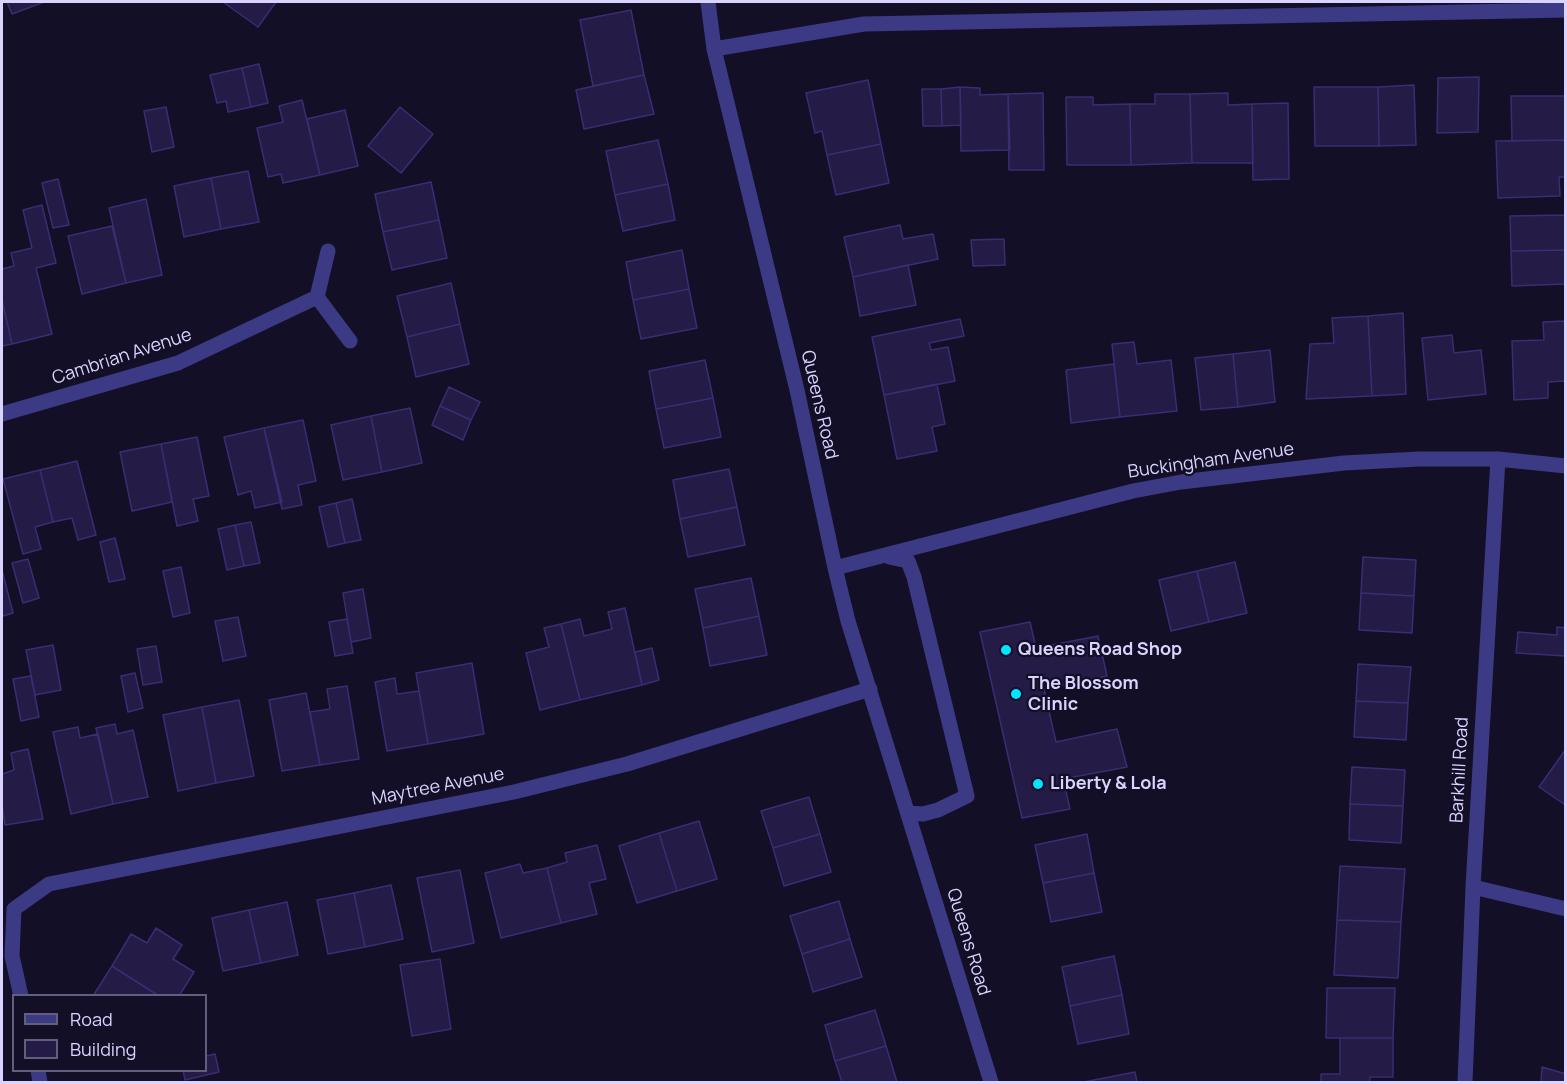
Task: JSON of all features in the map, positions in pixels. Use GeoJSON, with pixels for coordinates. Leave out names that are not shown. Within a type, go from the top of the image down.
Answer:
{"type":"FeatureCollection","features":[{"type":"Feature","properties":{"kind":"street","name":"Queens Road"},"geometry":{"type":"LineString","coordinates":[[708,2],[714,50],[797,390],[848,621],[991,1083]]}},
{"type":"Feature","properties":{"kind":"street"},"geometry":{"type":"LineString","coordinates":[[714,50],[864,24],[1566,10]]}},
{"type":"Feature","properties":{"kind":"street"},"geometry":{"type":"LineString","coordinates":[[328,251],[317,297],[350,340]]}},
{"type":"Feature","properties":{"kind":"street","name":"Cambrian Avenue"},"geometry":{"type":"LineString","coordinates":[[2,414],[178,363],[317,297]]}},
{"type":"Feature","properties":{"kind":"street","name":"Buckingham Avenue"},"geometry":{"type":"LineString","coordinates":[[835,568],[1133,491],[1181,482],[1344,463],[1498,459],[1566,466]]}},
{"type":"Feature","properties":{"kind":"street","name":"Barkhill Road"},"geometry":{"type":"LineString","coordinates":[[1465,1083],[1473,888],[1498,459]]}},
{"type":"Feature","properties":{"kind":"street"},"geometry":{"type":"LineString","coordinates":[[909,563],[933,543]]}},
{"type":"Feature","properties":{"kind":"street"},"geometry":{"type":"LineString","coordinates":[[879,557],[906,560],[909,563],[966,796],[938,810],[923,814],[909,813]]}},
{"type":"Feature","properties":{"kind":"street","name":"Maytree Avenue"},"geometry":{"type":"LineString","coordinates":[[21,994],[12,956],[8,907],[49,884],[514,792],[627,764],[870,689]]}},
{"type":"Feature","properties":{"kind":"street"},"geometry":{"type":"LineString","coordinates":[[1473,888],[1566,909]]}},
{"type":"Feature","properties":{"kind":"building"},"geometry":{"type":"Polygon","coordinates":[[[7,2],[44,2],[12,14],[7,2]]]}},
{"type":"Feature","properties":{"kind":"building"},"geometry":{"type":"Polygon","coordinates":[[[223,2],[276,2],[258,27],[223,2]]]}},
{"type":"Feature","properties":{"kind":"building"},"geometry":{"type":"Polygon","coordinates":[[[631,10],[644,75],[593,86],[580,20],[631,10]]]}},
{"type":"Feature","properties":{"kind":"building"},"geometry":{"type":"Polygon","coordinates":[[[259,64],[268,103],[251,107],[242,68],[259,64]]]}},
{"type":"Feature","properties":{"kind":"building"},"geometry":{"type":"Polygon","coordinates":[[[242,68],[251,107],[228,112],[226,101],[217,103],[210,75],[242,68]]]}},
{"type":"Feature","properties":{"kind":"building"},"geometry":{"type":"Polygon","coordinates":[[[644,75],[654,114],[584,129],[576,90],[644,75]]]}},
{"type":"Feature","properties":{"kind":"building"},"geometry":{"type":"Polygon","coordinates":[[[1479,77],[1478,132],[1437,133],[1438,78],[1479,77]]]}},
{"type":"Feature","properties":{"kind":"building"},"geometry":{"type":"Polygon","coordinates":[[[868,80],[881,144],[827,155],[822,131],[815,133],[806,93],[868,80]]]}},
{"type":"Feature","properties":{"kind":"building"},"geometry":{"type":"Polygon","coordinates":[[[1414,85],[1416,145],[1379,146],[1378,87],[1414,85]]]}},
{"type":"Feature","properties":{"kind":"building"},"geometry":{"type":"Polygon","coordinates":[[[960,87],[961,125],[942,126],[941,89],[960,87]]]}},
{"type":"Feature","properties":{"kind":"building"},"geometry":{"type":"Polygon","coordinates":[[[960,87],[980,88],[980,95],[1008,94],[1010,150],[961,151],[960,87]]]}},
{"type":"Feature","properties":{"kind":"building"},"geometry":{"type":"Polygon","coordinates":[[[1314,87],[1378,87],[1379,146],[1315,146],[1314,87]]]}},
{"type":"Feature","properties":{"kind":"building"},"geometry":{"type":"Polygon","coordinates":[[[922,89],[941,89],[942,126],[923,126],[922,89]]]}},
{"type":"Feature","properties":{"kind":"building"},"geometry":{"type":"Polygon","coordinates":[[[1043,93],[1044,170],[1009,170],[1008,94],[1043,93]]]}},
{"type":"Feature","properties":{"kind":"building"},"geometry":{"type":"Polygon","coordinates":[[[1228,93],[1228,105],[1252,104],[1253,163],[1192,163],[1190,94],[1228,93]]]}},
{"type":"Feature","properties":{"kind":"building"},"geometry":{"type":"Polygon","coordinates":[[[1155,94],[1190,94],[1192,163],[1131,165],[1130,104],[1155,104],[1155,94]]]}},
{"type":"Feature","properties":{"kind":"building"},"geometry":{"type":"Polygon","coordinates":[[[1511,96],[1566,96],[1566,140],[1512,141],[1511,96]]]}},
{"type":"Feature","properties":{"kind":"building"},"geometry":{"type":"Polygon","coordinates":[[[1066,97],[1093,97],[1093,105],[1130,104],[1131,165],[1067,165],[1066,97]]]}},
{"type":"Feature","properties":{"kind":"building"},"geometry":{"type":"Polygon","coordinates":[[[302,100],[320,175],[283,183],[281,174],[268,177],[257,128],[283,122],[279,106],[302,100]]]}},
{"type":"Feature","properties":{"kind":"building"},"geometry":{"type":"Polygon","coordinates":[[[1288,103],[1289,179],[1253,180],[1252,104],[1288,103]]]}},
{"type":"Feature","properties":{"kind":"building"},"geometry":{"type":"Polygon","coordinates":[[[166,107],[174,147],[152,152],[144,111],[166,107]]]}},
{"type":"Feature","properties":{"kind":"building"},"geometry":{"type":"Polygon","coordinates":[[[400,107],[433,134],[401,173],[368,146],[400,107]]]}},
{"type":"Feature","properties":{"kind":"building"},"geometry":{"type":"Polygon","coordinates":[[[345,110],[358,166],[320,175],[307,119],[345,110]]]}},
{"type":"Feature","properties":{"kind":"building"},"geometry":{"type":"Polygon","coordinates":[[[658,140],[668,184],[615,195],[606,151],[658,140]]]}},
{"type":"Feature","properties":{"kind":"building"},"geometry":{"type":"Polygon","coordinates":[[[1566,140],[1566,177],[1559,177],[1560,196],[1498,198],[1496,141],[1566,140]]]}},
{"type":"Feature","properties":{"kind":"building"},"geometry":{"type":"Polygon","coordinates":[[[881,144],[889,183],[836,195],[827,155],[881,144]]]}},
{"type":"Feature","properties":{"kind":"building"},"geometry":{"type":"Polygon","coordinates":[[[248,171],[259,222],[221,229],[211,178],[248,171]]]}},
{"type":"Feature","properties":{"kind":"building"},"geometry":{"type":"Polygon","coordinates":[[[211,178],[221,229],[184,237],[174,186],[211,178]]]}},
{"type":"Feature","properties":{"kind":"building"},"geometry":{"type":"Polygon","coordinates":[[[58,179],[69,225],[53,228],[42,183],[58,179]]]}},
{"type":"Feature","properties":{"kind":"building"},"geometry":{"type":"Polygon","coordinates":[[[431,182],[439,220],[383,232],[375,194],[431,182]]]}},
{"type":"Feature","properties":{"kind":"building"},"geometry":{"type":"Polygon","coordinates":[[[668,184],[675,220],[623,231],[615,195],[668,184]]]}},
{"type":"Feature","properties":{"kind":"building"},"geometry":{"type":"Polygon","coordinates":[[[146,199],[162,275],[126,283],[109,208],[146,199]]]}},
{"type":"Feature","properties":{"kind":"building"},"geometry":{"type":"Polygon","coordinates":[[[42,205],[56,263],[36,268],[52,334],[12,344],[2,300],[2,269],[14,266],[11,253],[32,248],[23,210],[42,205]]]}},
{"type":"Feature","properties":{"kind":"building"},"geometry":{"type":"Polygon","coordinates":[[[1565,215],[1566,250],[1511,251],[1510,216],[1565,215]]]}},
{"type":"Feature","properties":{"kind":"building"},"geometry":{"type":"Polygon","coordinates":[[[439,220],[447,258],[392,270],[383,232],[439,220]]]}},
{"type":"Feature","properties":{"kind":"building"},"geometry":{"type":"Polygon","coordinates":[[[900,225],[903,239],[933,234],[938,259],[853,277],[844,237],[900,225]]]}},
{"type":"Feature","properties":{"kind":"building"},"geometry":{"type":"Polygon","coordinates":[[[112,226],[126,283],[82,294],[68,236],[112,226]]]}},
{"type":"Feature","properties":{"kind":"building"},"geometry":{"type":"Polygon","coordinates":[[[1004,239],[1005,265],[973,266],[971,240],[1004,239]]]}},
{"type":"Feature","properties":{"kind":"building"},"geometry":{"type":"Polygon","coordinates":[[[682,250],[689,289],[633,300],[626,262],[682,250]]]}},
{"type":"Feature","properties":{"kind":"building"},"geometry":{"type":"Polygon","coordinates":[[[1566,250],[1566,284],[1512,286],[1511,251],[1566,250]]]}},
{"type":"Feature","properties":{"kind":"building"},"geometry":{"type":"Polygon","coordinates":[[[908,265],[916,305],[860,316],[853,277],[908,265]]]}},
{"type":"Feature","properties":{"kind":"building"},"geometry":{"type":"Polygon","coordinates":[[[451,283],[460,324],[407,337],[397,296],[451,283]]]}},
{"type":"Feature","properties":{"kind":"building"},"geometry":{"type":"Polygon","coordinates":[[[689,289],[697,328],[641,339],[633,300],[689,289]]]}},
{"type":"Feature","properties":{"kind":"building"},"geometry":{"type":"Polygon","coordinates":[[[2,300],[12,344],[2,346],[2,300]]]}},
{"type":"Feature","properties":{"kind":"building"},"geometry":{"type":"Polygon","coordinates":[[[1403,313],[1406,394],[1372,396],[1368,316],[1403,313]]]}},
{"type":"Feature","properties":{"kind":"building"},"geometry":{"type":"Polygon","coordinates":[[[1368,316],[1372,396],[1306,399],[1310,344],[1334,343],[1332,318],[1368,316]]]}},
{"type":"Feature","properties":{"kind":"building"},"geometry":{"type":"Polygon","coordinates":[[[960,319],[964,336],[929,343],[931,350],[948,347],[955,381],[884,395],[872,337],[960,319]]]}},
{"type":"Feature","properties":{"kind":"building"},"geometry":{"type":"Polygon","coordinates":[[[1566,321],[1566,381],[1548,382],[1548,398],[1514,400],[1512,341],[1544,340],[1543,322],[1566,321]]]}},
{"type":"Feature","properties":{"kind":"building"},"geometry":{"type":"Polygon","coordinates":[[[460,324],[469,364],[416,377],[407,337],[460,324]]]}},
{"type":"Feature","properties":{"kind":"building"},"geometry":{"type":"Polygon","coordinates":[[[1452,335],[1454,353],[1481,350],[1486,394],[1428,400],[1422,338],[1452,335]]]}},
{"type":"Feature","properties":{"kind":"building"},"geometry":{"type":"Polygon","coordinates":[[[1134,342],[1137,364],[1171,360],[1177,411],[1120,417],[1112,344],[1134,342]]]}},
{"type":"Feature","properties":{"kind":"building"},"geometry":{"type":"Polygon","coordinates":[[[1270,350],[1275,402],[1238,407],[1233,354],[1270,350]]]}},
{"type":"Feature","properties":{"kind":"building"},"geometry":{"type":"Polygon","coordinates":[[[1233,354],[1238,407],[1201,410],[1195,358],[1233,354]]]}},
{"type":"Feature","properties":{"kind":"building"},"geometry":{"type":"Polygon","coordinates":[[[705,360],[713,398],[656,409],[649,371],[705,360]]]}},
{"type":"Feature","properties":{"kind":"building"},"geometry":{"type":"Polygon","coordinates":[[[1114,364],[1120,417],[1071,423],[1066,370],[1114,364]]]}},
{"type":"Feature","properties":{"kind":"building"},"geometry":{"type":"Polygon","coordinates":[[[937,384],[945,424],[932,427],[937,451],[897,459],[884,395],[937,384]]]}},
{"type":"Feature","properties":{"kind":"building"},"geometry":{"type":"Polygon","coordinates":[[[449,387],[480,402],[471,420],[440,406],[449,387]]]}},
{"type":"Feature","properties":{"kind":"building"},"geometry":{"type":"Polygon","coordinates":[[[713,398],[721,437],[664,448],[656,409],[713,398]]]}},
{"type":"Feature","properties":{"kind":"building"},"geometry":{"type":"Polygon","coordinates":[[[440,406],[471,420],[463,440],[432,425],[440,406]]]}},
{"type":"Feature","properties":{"kind":"building"},"geometry":{"type":"Polygon","coordinates":[[[410,408],[422,463],[382,472],[371,416],[410,408]]]}},
{"type":"Feature","properties":{"kind":"building"},"geometry":{"type":"Polygon","coordinates":[[[371,416],[382,472],[343,480],[331,425],[371,416]]]}},
{"type":"Feature","properties":{"kind":"building"},"geometry":{"type":"Polygon","coordinates":[[[303,420],[316,481],[298,485],[302,505],[282,509],[264,428],[303,420]]]}},
{"type":"Feature","properties":{"kind":"building"},"geometry":{"type":"Polygon","coordinates":[[[264,428],[282,502],[255,508],[251,491],[238,495],[224,437],[264,428]]]}},
{"type":"Feature","properties":{"kind":"building"},"geometry":{"type":"Polygon","coordinates":[[[197,437],[209,496],[193,499],[198,521],[177,526],[161,444],[197,437]]]}},
{"type":"Feature","properties":{"kind":"building"},"geometry":{"type":"Polygon","coordinates":[[[161,444],[172,502],[132,511],[120,452],[161,444]]]}},
{"type":"Feature","properties":{"kind":"building"},"geometry":{"type":"Polygon","coordinates":[[[77,461],[96,535],[78,540],[72,518],[53,522],[40,470],[77,461]]]}},
{"type":"Feature","properties":{"kind":"building"},"geometry":{"type":"Polygon","coordinates":[[[729,469],[737,507],[680,519],[673,480],[729,469]]]}},
{"type":"Feature","properties":{"kind":"building"},"geometry":{"type":"Polygon","coordinates":[[[40,470],[53,522],[35,527],[41,549],[23,554],[3,479],[40,470]]]}},
{"type":"Feature","properties":{"kind":"building"},"geometry":{"type":"Polygon","coordinates":[[[352,499],[361,540],[345,543],[336,503],[352,499]]]}},
{"type":"Feature","properties":{"kind":"building"},"geometry":{"type":"Polygon","coordinates":[[[336,503],[345,543],[328,547],[319,507],[336,503]]]}},
{"type":"Feature","properties":{"kind":"building"},"geometry":{"type":"Polygon","coordinates":[[[737,507],[745,545],[688,557],[680,519],[737,507]]]}},
{"type":"Feature","properties":{"kind":"building"},"geometry":{"type":"Polygon","coordinates":[[[251,522],[260,563],[244,566],[235,525],[251,522]]]}},
{"type":"Feature","properties":{"kind":"building"},"geometry":{"type":"Polygon","coordinates":[[[235,525],[244,566],[227,570],[218,529],[235,525]]]}},
{"type":"Feature","properties":{"kind":"building"},"geometry":{"type":"Polygon","coordinates":[[[115,538],[125,579],[109,582],[100,542],[115,538]]]}},
{"type":"Feature","properties":{"kind":"building"},"geometry":{"type":"Polygon","coordinates":[[[1363,557],[1416,560],[1414,596],[1361,593],[1363,557]]]}},
{"type":"Feature","properties":{"kind":"building"},"geometry":{"type":"Polygon","coordinates":[[[28,559],[39,598],[23,603],[12,563],[28,559]]]}},
{"type":"Feature","properties":{"kind":"building"},"geometry":{"type":"Polygon","coordinates":[[[1235,562],[1247,613],[1209,622],[1197,571],[1235,562]]]}},
{"type":"Feature","properties":{"kind":"building"},"geometry":{"type":"Polygon","coordinates":[[[181,567],[190,613],[173,617],[163,571],[181,567]]]}},
{"type":"Feature","properties":{"kind":"building"},"geometry":{"type":"Polygon","coordinates":[[[2,570],[13,613],[3,616],[2,612],[2,570]]]}},
{"type":"Feature","properties":{"kind":"building"},"geometry":{"type":"Polygon","coordinates":[[[1197,571],[1209,622],[1171,631],[1159,580],[1197,571]]]}},
{"type":"Feature","properties":{"kind":"building"},"geometry":{"type":"Polygon","coordinates":[[[751,578],[759,616],[703,628],[695,589],[751,578]]]}},
{"type":"Feature","properties":{"kind":"building"},"geometry":{"type":"Polygon","coordinates":[[[363,589],[371,638],[351,642],[343,593],[363,589]]]}},
{"type":"Feature","properties":{"kind":"building"},"geometry":{"type":"Polygon","coordinates":[[[1361,593],[1414,596],[1412,633],[1359,630],[1361,593]]]}},
{"type":"Feature","properties":{"kind":"building"},"geometry":{"type":"Polygon","coordinates":[[[625,608],[642,685],[580,700],[561,624],[580,619],[584,636],[612,629],[608,612],[625,608]]]}},
{"type":"Feature","properties":{"kind":"building"},"geometry":{"type":"Polygon","coordinates":[[[759,616],[767,655],[710,666],[703,628],[759,616]]]}},
{"type":"Feature","properties":{"kind":"building"},"geometry":{"type":"Polygon","coordinates":[[[238,617],[246,656],[223,661],[215,621],[238,617]]]}},
{"type":"Feature","properties":{"kind":"building"},"geometry":{"type":"Polygon","coordinates":[[[347,619],[353,653],[335,656],[329,622],[347,619]]]}},
{"type":"Feature","properties":{"kind":"building"},"geometry":{"type":"Polygon","coordinates":[[[1030,622],[1036,648],[1098,636],[1107,676],[1044,689],[1056,742],[1117,729],[1127,767],[1063,779],[1070,809],[1022,818],[980,632],[1030,622]]]}},
{"type":"Feature","properties":{"kind":"building"},"geometry":{"type":"Polygon","coordinates":[[[561,624],[580,700],[540,710],[526,653],[549,647],[544,628],[561,624]]]}},
{"type":"Feature","properties":{"kind":"building"},"geometry":{"type":"Polygon","coordinates":[[[1557,627],[1566,628],[1566,656],[1516,653],[1518,632],[1557,635],[1557,627]]]}},
{"type":"Feature","properties":{"kind":"building"},"geometry":{"type":"Polygon","coordinates":[[[53,645],[61,690],[35,695],[26,650],[53,645]]]}},
{"type":"Feature","properties":{"kind":"building"},"geometry":{"type":"Polygon","coordinates":[[[156,646],[162,682],[143,685],[137,649],[156,646]]]}},
{"type":"Feature","properties":{"kind":"building"},"geometry":{"type":"Polygon","coordinates":[[[652,648],[659,680],[642,685],[635,652],[652,648]]]}},
{"type":"Feature","properties":{"kind":"building"},"geometry":{"type":"Polygon","coordinates":[[[472,663],[484,734],[428,744],[416,673],[472,663]]]}},
{"type":"Feature","properties":{"kind":"building"},"geometry":{"type":"Polygon","coordinates":[[[1358,664],[1411,667],[1408,703],[1356,701],[1358,664]]]}},
{"type":"Feature","properties":{"kind":"building"},"geometry":{"type":"Polygon","coordinates":[[[135,673],[143,708],[128,712],[121,676],[135,673]]]}},
{"type":"Feature","properties":{"kind":"building"},"geometry":{"type":"Polygon","coordinates":[[[31,676],[39,717],[21,721],[13,679],[31,676]]]}},
{"type":"Feature","properties":{"kind":"building"},"geometry":{"type":"Polygon","coordinates":[[[395,678],[397,694],[419,691],[428,744],[387,751],[375,682],[395,678]]]}},
{"type":"Feature","properties":{"kind":"building"},"geometry":{"type":"Polygon","coordinates":[[[347,686],[359,759],[320,765],[310,712],[330,709],[327,689],[347,686]]]}},
{"type":"Feature","properties":{"kind":"building"},"geometry":{"type":"Polygon","coordinates":[[[306,693],[320,765],[282,771],[269,700],[306,693]]]}},
{"type":"Feature","properties":{"kind":"building"},"geometry":{"type":"Polygon","coordinates":[[[239,700],[254,776],[216,783],[202,707],[239,700]]]}},
{"type":"Feature","properties":{"kind":"building"},"geometry":{"type":"Polygon","coordinates":[[[1356,701],[1408,703],[1406,740],[1354,737],[1356,701]]]}},
{"type":"Feature","properties":{"kind":"building"},"geometry":{"type":"Polygon","coordinates":[[[202,707],[216,783],[178,791],[163,715],[202,707]]]}},
{"type":"Feature","properties":{"kind":"building"},"geometry":{"type":"Polygon","coordinates":[[[115,724],[117,734],[133,730],[148,797],[113,804],[96,728],[115,724]]]}},
{"type":"Feature","properties":{"kind":"building"},"geometry":{"type":"Polygon","coordinates":[[[78,727],[80,738],[98,734],[113,804],[71,814],[53,732],[78,727]]]}},
{"type":"Feature","properties":{"kind":"building"},"geometry":{"type":"Polygon","coordinates":[[[28,749],[43,819],[5,825],[2,805],[2,774],[14,770],[11,753],[28,749]]]}},
{"type":"Feature","properties":{"kind":"building"},"geometry":{"type":"Polygon","coordinates":[[[1566,749],[1566,801],[1564,804],[1539,787],[1566,749]]]}},
{"type":"Feature","properties":{"kind":"building"},"geometry":{"type":"Polygon","coordinates":[[[1352,767],[1405,770],[1403,806],[1350,804],[1352,767]]]}},
{"type":"Feature","properties":{"kind":"building"},"geometry":{"type":"Polygon","coordinates":[[[809,797],[820,834],[773,848],[761,811],[809,797]]]}},
{"type":"Feature","properties":{"kind":"building"},"geometry":{"type":"Polygon","coordinates":[[[1350,804],[1403,806],[1401,843],[1349,840],[1350,804]]]}},
{"type":"Feature","properties":{"kind":"building"},"geometry":{"type":"Polygon","coordinates":[[[699,821],[717,879],[677,891],[659,833],[699,821]]]}},
{"type":"Feature","properties":{"kind":"building"},"geometry":{"type":"Polygon","coordinates":[[[659,833],[677,891],[637,903],[619,846],[659,833]]]}},
{"type":"Feature","properties":{"kind":"building"},"geometry":{"type":"Polygon","coordinates":[[[820,834],[831,872],[784,886],[773,848],[820,834]]]}},
{"type":"Feature","properties":{"kind":"building"},"geometry":{"type":"Polygon","coordinates":[[[1087,834],[1094,873],[1043,883],[1035,845],[1087,834]]]}},
{"type":"Feature","properties":{"kind":"building"},"geometry":{"type":"Polygon","coordinates":[[[597,845],[606,879],[589,883],[597,914],[561,923],[547,868],[567,862],[565,853],[597,845]]]}},
{"type":"Feature","properties":{"kind":"building"},"geometry":{"type":"Polygon","coordinates":[[[520,864],[523,873],[547,868],[561,923],[501,938],[485,873],[520,864]]]}},
{"type":"Feature","properties":{"kind":"building"},"geometry":{"type":"Polygon","coordinates":[[[1340,866],[1405,869],[1401,922],[1337,920],[1340,866]]]}},
{"type":"Feature","properties":{"kind":"building"},"geometry":{"type":"Polygon","coordinates":[[[460,870],[474,943],[432,952],[417,878],[460,870]]]}},
{"type":"Feature","properties":{"kind":"building"},"geometry":{"type":"Polygon","coordinates":[[[1094,873],[1102,912],[1051,922],[1043,883],[1094,873]]]}},
{"type":"Feature","properties":{"kind":"building"},"geometry":{"type":"Polygon","coordinates":[[[391,885],[403,939],[365,947],[354,893],[391,885]]]}},
{"type":"Feature","properties":{"kind":"building"},"geometry":{"type":"Polygon","coordinates":[[[354,893],[365,947],[328,954],[317,900],[354,893]]]}},
{"type":"Feature","properties":{"kind":"building"},"geometry":{"type":"Polygon","coordinates":[[[839,901],[850,939],[802,954],[790,916],[839,901]]]}},
{"type":"Feature","properties":{"kind":"building"},"geometry":{"type":"Polygon","coordinates":[[[287,902],[298,955],[261,963],[249,910],[287,902]]]}},
{"type":"Feature","properties":{"kind":"building"},"geometry":{"type":"Polygon","coordinates":[[[249,910],[261,963],[223,971],[212,918],[249,910]]]}},
{"type":"Feature","properties":{"kind":"building"},"geometry":{"type":"Polygon","coordinates":[[[1337,920],[1401,922],[1398,978],[1334,975],[1337,920]]]}},
{"type":"Feature","properties":{"kind":"building"},"geometry":{"type":"Polygon","coordinates":[[[156,928],[182,945],[173,959],[194,972],[180,994],[156,994],[112,966],[131,934],[147,943],[156,928]]]}},
{"type":"Feature","properties":{"kind":"building"},"geometry":{"type":"Polygon","coordinates":[[[850,939],[862,977],[813,992],[802,954],[850,939]]]}},
{"type":"Feature","properties":{"kind":"building"},"geometry":{"type":"Polygon","coordinates":[[[1114,956],[1122,995],[1070,1006],[1062,967],[1114,956]]]}},
{"type":"Feature","properties":{"kind":"building"},"geometry":{"type":"Polygon","coordinates":[[[440,959],[451,1029],[412,1036],[400,965],[440,959]]]}},
{"type":"Feature","properties":{"kind":"building"},"geometry":{"type":"Polygon","coordinates":[[[112,966],[156,994],[94,994],[112,966]]]}},
{"type":"Feature","properties":{"kind":"building"},"geometry":{"type":"Polygon","coordinates":[[[1327,988],[1395,988],[1393,1038],[1326,1038],[1327,988]]]}},
{"type":"Feature","properties":{"kind":"building"},"geometry":{"type":"Polygon","coordinates":[[[1122,995],[1129,1034],[1078,1044],[1070,1006],[1122,995]]]}},
{"type":"Feature","properties":{"kind":"building"},"geometry":{"type":"Polygon","coordinates":[[[875,1010],[886,1046],[835,1061],[825,1025],[875,1010]]]}},
{"type":"Feature","properties":{"kind":"building"},"geometry":{"type":"Polygon","coordinates":[[[1340,1038],[1393,1038],[1393,1077],[1370,1077],[1370,1082],[1321,1082],[1321,1074],[1340,1074],[1340,1038]]]}},
{"type":"Feature","properties":{"kind":"building"},"geometry":{"type":"Polygon","coordinates":[[[886,1046],[897,1082],[842,1082],[835,1061],[886,1046]]]}},
{"type":"Feature","properties":{"kind":"building"},"geometry":{"type":"Polygon","coordinates":[[[215,1054],[219,1072],[185,1080],[183,1072],[207,1072],[207,1056],[215,1054]]]}},
{"type":"Feature","properties":{"kind":"building"},"geometry":{"type":"Polygon","coordinates":[[[1542,1067],[1566,1074],[1566,1082],[1541,1082],[1542,1067]]]}},
{"type":"Feature","properties":{"kind":"building"},"geometry":{"type":"Polygon","coordinates":[[[1135,1072],[1137,1082],[1084,1082],[1135,1072]]]}},
{"type":"Feature","properties":{"kind":"place","name":"Queens Road Shop"},"geometry":{"type":"Point","coordinates":[1006,650]}},
{"type":"Feature","properties":{"kind":"place","name":"The Blossom Clinic"},"geometry":{"type":"Point","coordinates":[1016,694]}},
{"type":"Feature","properties":{"kind":"place","name":"Liberty & Lola"},"geometry":{"type":"Point","coordinates":[1038,784]}}]}
